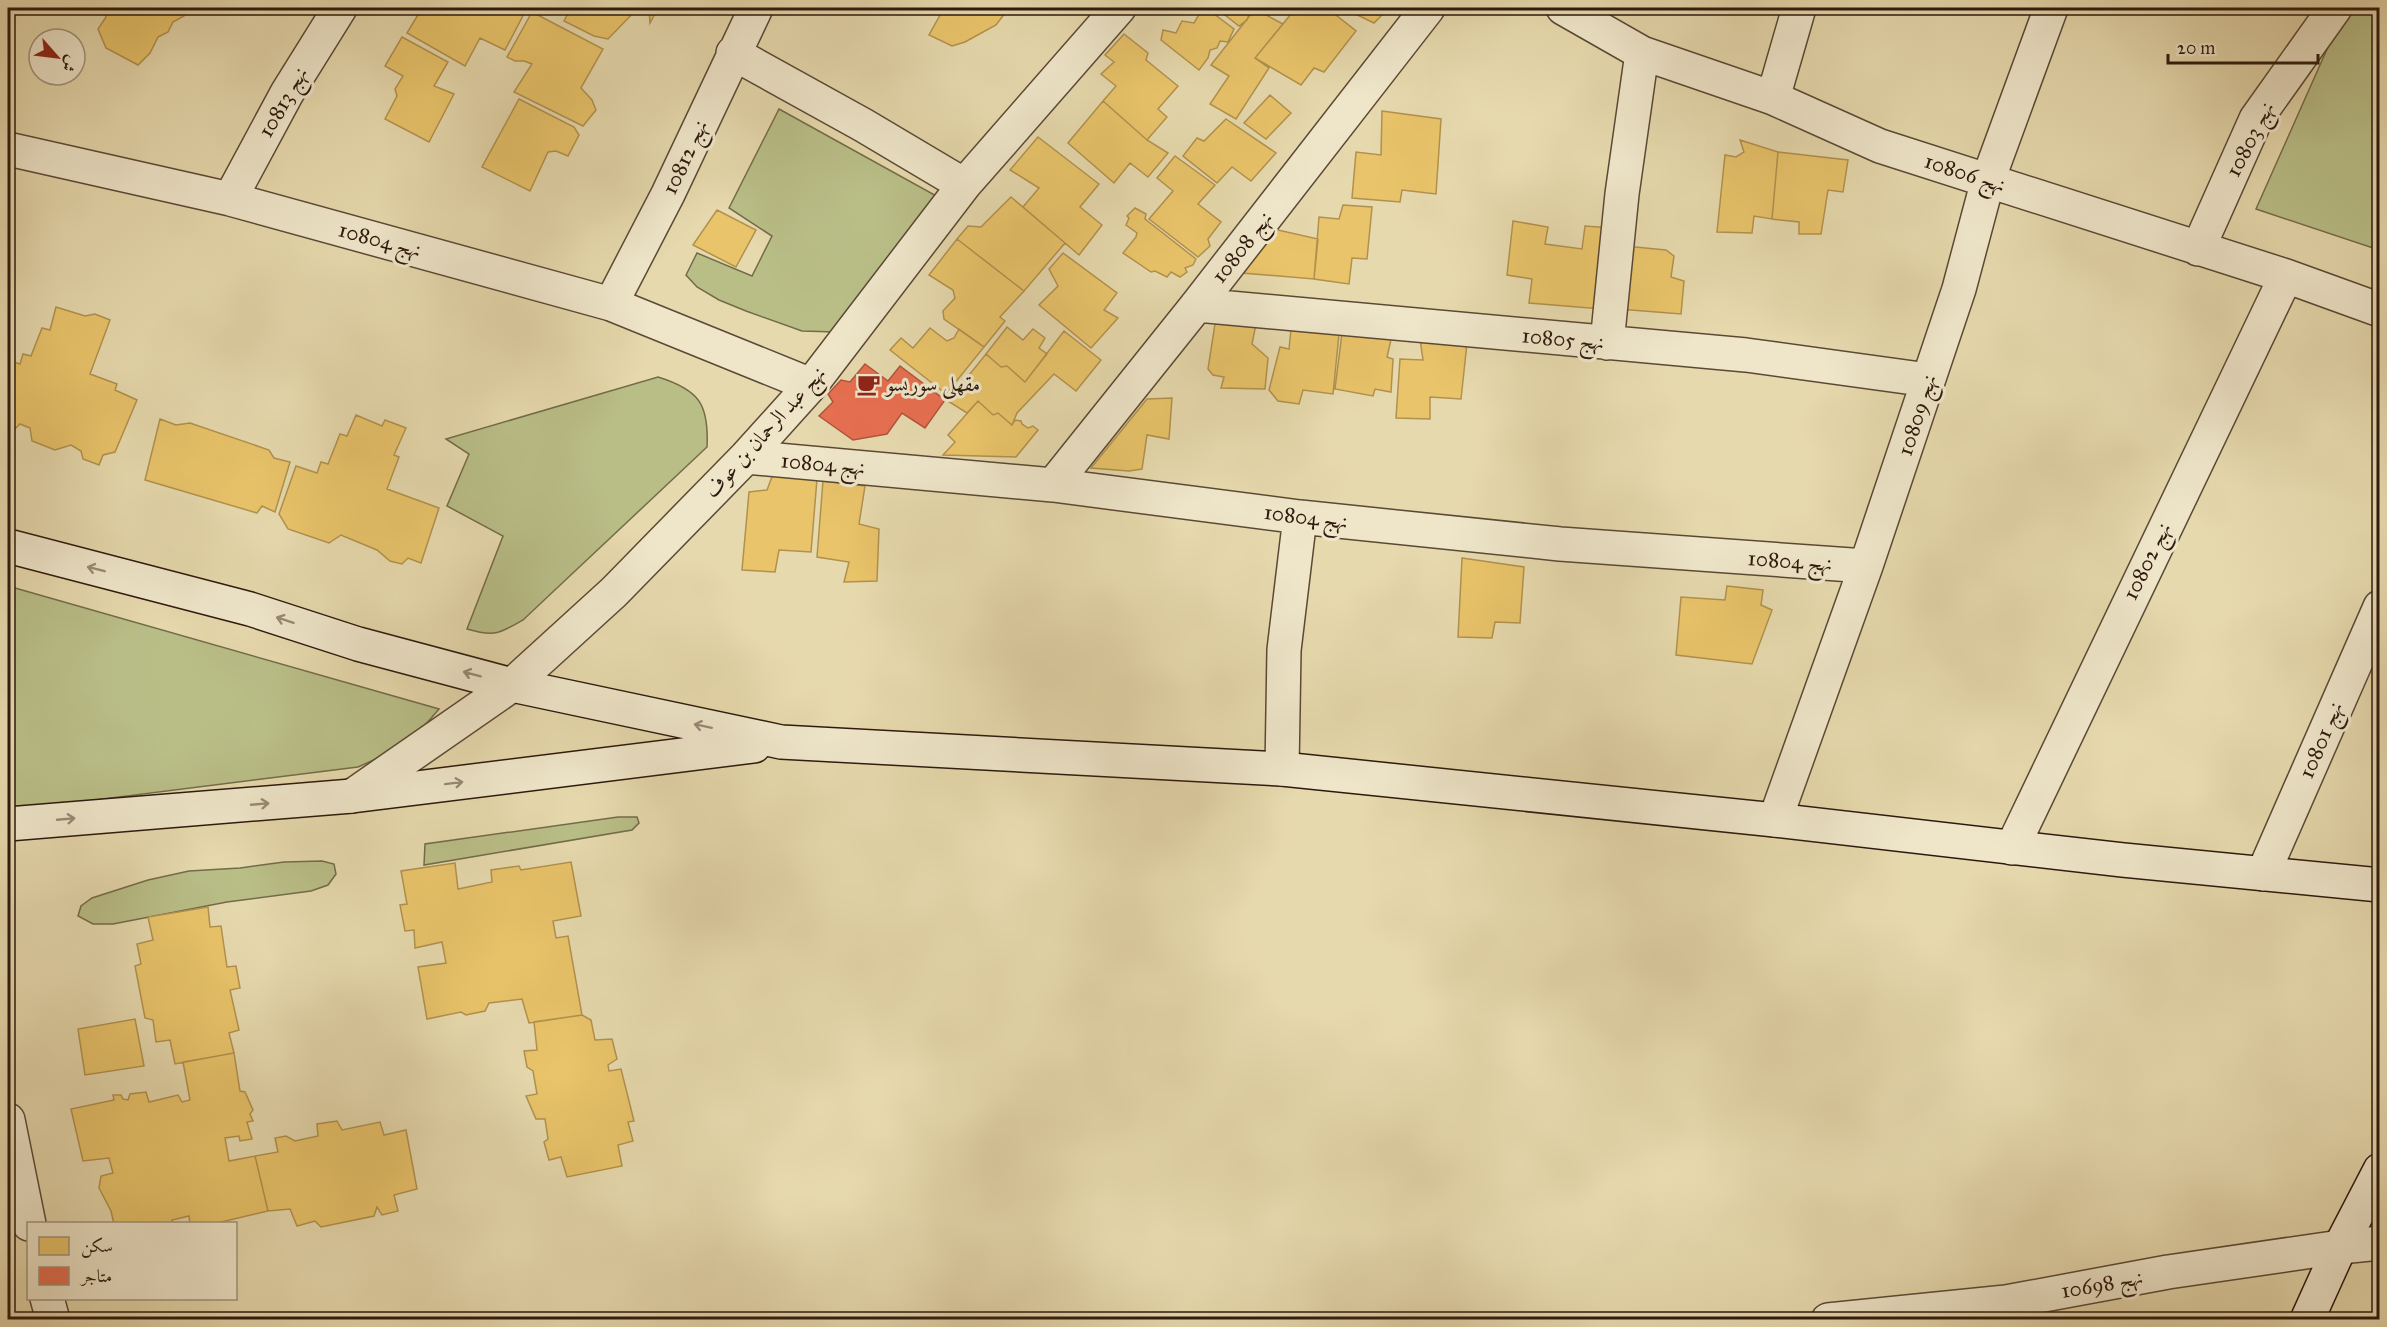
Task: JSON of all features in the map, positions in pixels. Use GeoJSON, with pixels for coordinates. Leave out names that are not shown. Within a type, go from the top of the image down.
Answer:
{"type":"FeatureCollection","features":[{"type":"Feature","properties":{"kind":"street","name":"نهج 10813"},"geometry":{"type":"LineString","coordinates":[[230,199],[287,93],[340,8]]}},
{"type":"Feature","properties":{"kind":"street","name":"نهج 10812"},"geometry":{"type":"LineString","coordinates":[[611,304],[668,194],[756,8]]}},
{"type":"Feature","properties":{"kind":"street","name":"نهج عبد الرحمان بن عوف"},"geometry":{"type":"LineString","coordinates":[[352,796],[512,685],[614,592],[746,457],[811,386],[964,185],[1119,8]]}},
{"type":"Feature","properties":{"kind":"street","name":"نهج 10808"},"geometry":{"type":"LineString","coordinates":[[1053,485],[1197,305],[1428,8]]}},
{"type":"Feature","properties":{"kind":"street","name":"نهج 10806"},"geometry":{"type":"LineString","coordinates":[[1565,8],[1642,53],[1773,98],[1880,146],[2286,276],[2379,310]]}},
{"type":"Feature","properties":{"kind":"street"},"geometry":{"type":"LineString","coordinates":[[1773,98],[1799,8]]}},
{"type":"Feature","properties":{"kind":"street","name":"نهج 10809"},"geometry":{"type":"LineString","coordinates":[[1774,820],[1866,566],[1959,289],[1988,180],[2051,8]]}},
{"type":"Feature","properties":{"kind":"street","name":"نهج 10803"},"geometry":{"type":"LineString","coordinates":[[2198,249],[2256,119],[2335,8]]}},
{"type":"Feature","properties":{"kind":"street"},"geometry":{"type":"LineString","coordinates":[[733,53],[863,125],[964,185]]}},
{"type":"Feature","properties":{"kind":"street"},"geometry":{"type":"LineString","coordinates":[[1607,343],[1622,194],[1642,53]]}},
{"type":"Feature","properties":{"kind":"street","name":"نهج 10804"},"geometry":{"type":"LineString","coordinates":[[8,149],[230,199],[611,304],[811,386]]}},
{"type":"Feature","properties":{"kind":"street","name":"نهج 10802"},"geometry":{"type":"LineString","coordinates":[[2012,848],[2130,597],[2286,276]]}},
{"type":"Feature","properties":{"kind":"street","name":"نهج 10805"},"geometry":{"type":"LineString","coordinates":[[1197,305],[1746,355],[1928,380]]}},
{"type":"Feature","properties":{"kind":"street","name":"نهج 10804"},"geometry":{"type":"LineString","coordinates":[[746,457],[1053,485],[1300,517],[1560,544],[1866,566]]}},
{"type":"Feature","properties":{"kind":"street"},"geometry":{"type":"LineString","coordinates":[[1282,769],[1284,650],[1300,517]]}},
{"type":"Feature","properties":{"kind":"street"},"geometry":{"type":"LineString","coordinates":[[8,546],[250,609],[358,644],[512,685],[781,742],[1282,769],[2379,885]]}},
{"type":"Feature","properties":{"kind":"street","name":"نهج 10801"},"geometry":{"type":"LineString","coordinates":[[2264,874],[2379,607]]}},
{"type":"Feature","properties":{"kind":"street"},"geometry":{"type":"LineString","coordinates":[[8,828],[352,796],[781,742]]}},
{"type":"Feature","properties":{"kind":"street"},"geometry":{"type":"LineString","coordinates":[[8,1120],[29,1222]]}},
{"type":"Feature","properties":{"kind":"street"},"geometry":{"type":"LineString","coordinates":[[2307,1320],[2340,1247],[2379,1170]]}},
{"type":"Feature","properties":{"kind":"street","name":"نهج 10698"},"geometry":{"type":"LineString","coordinates":[[1828,1320],[2004,1311],[2168,1272],[2379,1243]]}},
{"type":"Feature","properties":{"kind":"street"},"geometry":{"type":"LineString","coordinates":[[47,1300],[52,1320]]}},
{"type":"Feature","properties":{"kind":"green space"},"geometry":{"type":"Polygon","coordinates":[[[2379,8],[2379,250],[2256,209],[2344,11],[2379,8]]]}},
{"type":"Feature","properties":{"kind":"green space"},"geometry":{"type":"Polygon","coordinates":[[[779,109],[940,198],[835,332],[802,331],[746,311],[719,300],[697,287],[686,275],[697,253],[752,276],[772,236],[729,208],[779,109]]]}},
{"type":"Feature","properties":{"kind":"green space"},"geometry":{"type":"Polygon","coordinates":[[[658,377],[684,388],[699,401],[706,420],[707,447],[523,620],[496,633],[467,629],[503,536],[447,506],[469,454],[446,439],[658,377]]]}},
{"type":"Feature","properties":{"kind":"green space"},"geometry":{"type":"Polygon","coordinates":[[[8,586],[439,709],[420,730],[403,744],[358,767],[8,811],[8,586]]]}},
{"type":"Feature","properties":{"kind":"green space"},"geometry":{"type":"Polygon","coordinates":[[[618,817],[637,817],[639,823],[632,830],[424,865],[425,844],[618,817]]]}},
{"type":"Feature","properties":{"kind":"green space"},"geometry":{"type":"Polygon","coordinates":[[[322,861],[334,864],[336,874],[328,885],[311,891],[227,902],[113,924],[93,924],[78,916],[81,906],[92,898],[148,880],[189,871],[240,868],[284,862],[322,861]]]}},
{"type":"Feature","properties":{"kind":"building: سكن"},"geometry":{"type":"Polygon","coordinates":[[[104,8],[188,8],[184,16],[173,22],[168,32],[158,37],[150,53],[138,65],[106,48],[98,29],[106,17],[104,8]]]}},
{"type":"Feature","properties":{"kind":"building: سكن"},"geometry":{"type":"Polygon","coordinates":[[[422,8],[527,8],[505,50],[480,38],[465,66],[407,33],[422,8]]]}},
{"type":"Feature","properties":{"kind":"building: سكن"},"geometry":{"type":"Polygon","coordinates":[[[571,8],[638,8],[608,39],[594,36],[564,21],[571,8]]]}},
{"type":"Feature","properties":{"kind":"building: سكن"},"geometry":{"type":"Polygon","coordinates":[[[643,8],[658,8],[650,23],[649,9],[643,8]]]}},
{"type":"Feature","properties":{"kind":"building: سكن"},"geometry":{"type":"Polygon","coordinates":[[[944,8],[1009,8],[996,25],[965,42],[952,46],[929,35],[944,8]]]}},
{"type":"Feature","properties":{"kind":"building: سكن"},"geometry":{"type":"Polygon","coordinates":[[[1203,8],[1234,29],[1228,42],[1220,41],[1217,48],[1210,50],[1208,58],[1199,70],[1161,40],[1163,30],[1176,33],[1182,21],[1194,23],[1203,8]]]}},
{"type":"Feature","properties":{"kind":"building: سكن"},"geometry":{"type":"Polygon","coordinates":[[[1216,8],[1251,8],[1247,20],[1239,26],[1216,8]]]}},
{"type":"Feature","properties":{"kind":"building: سكن"},"geometry":{"type":"Polygon","coordinates":[[[1296,8],[1327,8],[1356,31],[1324,72],[1314,68],[1301,85],[1255,58],[1296,8]]]}},
{"type":"Feature","properties":{"kind":"building: سكن"},"geometry":{"type":"Polygon","coordinates":[[[1343,8],[1389,8],[1374,23],[1343,8]]]}},
{"type":"Feature","properties":{"kind":"building: سكن"},"geometry":{"type":"Polygon","coordinates":[[[1255,9],[1283,24],[1255,58],[1269,68],[1236,119],[1210,104],[1229,76],[1211,65],[1255,9]]]}},
{"type":"Feature","properties":{"kind":"building: سكن"},"geometry":{"type":"Polygon","coordinates":[[[532,12],[603,49],[581,88],[592,100],[596,110],[583,126],[514,92],[532,64],[507,57],[532,12]]]}},
{"type":"Feature","properties":{"kind":"building: سكن"},"geometry":{"type":"Polygon","coordinates":[[[1124,34],[1148,53],[1146,60],[1178,86],[1158,109],[1167,117],[1147,140],[1103,101],[1116,86],[1101,74],[1114,62],[1105,55],[1124,34]]]}},
{"type":"Feature","properties":{"kind":"building: سكن"},"geometry":{"type":"Polygon","coordinates":[[[402,37],[448,62],[434,86],[454,94],[429,142],[385,119],[397,96],[395,89],[403,76],[385,66],[402,37]]]}},
{"type":"Feature","properties":{"kind":"building: سكن"},"geometry":{"type":"Polygon","coordinates":[[[1270,95],[1291,113],[1266,139],[1244,123],[1270,95]]]}},
{"type":"Feature","properties":{"kind":"building: سكن"},"geometry":{"type":"Polygon","coordinates":[[[519,99],[574,127],[579,135],[568,156],[556,151],[548,152],[530,191],[482,167],[519,99]]]}},
{"type":"Feature","properties":{"kind":"building: سكن"},"geometry":{"type":"Polygon","coordinates":[[[1103,101],[1147,140],[1168,153],[1148,177],[1130,163],[1114,183],[1068,143],[1103,101]]]}},
{"type":"Feature","properties":{"kind":"building: سكن"},"geometry":{"type":"Polygon","coordinates":[[[1382,111],[1441,119],[1436,194],[1402,190],[1400,202],[1352,198],[1356,152],[1381,155],[1382,111]]]}},
{"type":"Feature","properties":{"kind":"building: سكن"},"geometry":{"type":"Polygon","coordinates":[[[1226,119],[1276,153],[1251,181],[1232,167],[1217,183],[1183,156],[1197,138],[1204,141],[1226,119]]]}},
{"type":"Feature","properties":{"kind":"building: سكن"},"geometry":{"type":"Polygon","coordinates":[[[1038,137],[1099,184],[1080,207],[1102,225],[1079,255],[1023,207],[1039,188],[1010,170],[1038,137]]]}},
{"type":"Feature","properties":{"kind":"building: سكن"},"geometry":{"type":"Polygon","coordinates":[[[1740,140],[1778,152],[1772,219],[1754,216],[1752,233],[1717,232],[1725,155],[1736,157],[1744,152],[1740,140]]]}},
{"type":"Feature","properties":{"kind":"building: سكن"},"geometry":{"type":"Polygon","coordinates":[[[1778,152],[1848,160],[1843,192],[1828,190],[1821,234],[1799,234],[1799,222],[1772,219],[1778,152]]]}},
{"type":"Feature","properties":{"kind":"building: سكن"},"geometry":{"type":"Polygon","coordinates":[[[1175,156],[1215,185],[1198,204],[1221,222],[1208,239],[1210,246],[1198,257],[1149,219],[1173,191],[1157,178],[1175,156]]]}},
{"type":"Feature","properties":{"kind":"building: سكن"},"geometry":{"type":"Polygon","coordinates":[[[1011,197],[1065,243],[1024,291],[957,239],[968,226],[981,227],[1011,197]]]}},
{"type":"Feature","properties":{"kind":"building: سكن"},"geometry":{"type":"Polygon","coordinates":[[[1343,205],[1372,207],[1367,259],[1352,258],[1349,284],[1314,279],[1319,217],[1339,219],[1343,205]]]}},
{"type":"Feature","properties":{"kind":"building: سكن"},"geometry":{"type":"Polygon","coordinates":[[[1135,208],[1146,214],[1145,219],[1196,259],[1193,265],[1185,268],[1187,272],[1180,277],[1171,272],[1167,277],[1155,271],[1151,272],[1123,253],[1136,237],[1137,233],[1126,225],[1129,218],[1127,216],[1135,208]]]}},
{"type":"Feature","properties":{"kind":"building: سكن"},"geometry":{"type":"Polygon","coordinates":[[[717,210],[756,230],[736,267],[693,245],[717,210]]]}},
{"type":"Feature","properties":{"kind":"building: سكن"},"geometry":{"type":"Polygon","coordinates":[[[1513,221],[1548,227],[1545,244],[1582,249],[1585,226],[1612,228],[1602,309],[1529,303],[1532,279],[1507,275],[1513,221]]]}},
{"type":"Feature","properties":{"kind":"building: سكن"},"geometry":{"type":"Polygon","coordinates":[[[1278,230],[1318,239],[1314,279],[1242,273],[1278,230]]]}},
{"type":"Feature","properties":{"kind":"building: سكن"},"geometry":{"type":"Polygon","coordinates":[[[957,239],[1024,291],[1000,317],[1005,321],[984,347],[944,319],[943,311],[955,298],[953,290],[929,275],[957,239]]]}},
{"type":"Feature","properties":{"kind":"building: سكن"},"geometry":{"type":"Polygon","coordinates":[[[1625,246],[1666,250],[1674,256],[1671,277],[1684,281],[1681,314],[1619,309],[1625,246]]]}},
{"type":"Feature","properties":{"kind":"building: سكن"},"geometry":{"type":"Polygon","coordinates":[[[1063,253],[1117,293],[1104,310],[1118,318],[1091,348],[1039,305],[1058,286],[1049,269],[1063,253]]]}},
{"type":"Feature","properties":{"kind":"building: سكن"},"geometry":{"type":"Polygon","coordinates":[[[56,307],[85,316],[95,314],[110,320],[90,374],[117,384],[115,390],[137,400],[115,452],[103,455],[99,465],[83,459],[81,451],[71,445],[55,450],[32,441],[30,428],[20,424],[12,432],[8,431],[8,360],[20,364],[23,354],[31,356],[42,328],[50,330],[56,307]]]}},
{"type":"Feature","properties":{"kind":"building: سكن"},"geometry":{"type":"Polygon","coordinates":[[[1226,318],[1256,324],[1252,344],[1268,358],[1265,389],[1221,388],[1224,377],[1213,375],[1208,369],[1215,324],[1226,318]]]}},
{"type":"Feature","properties":{"kind":"building: سكن"},"geometry":{"type":"Polygon","coordinates":[[[1292,319],[1340,324],[1333,394],[1303,390],[1299,404],[1278,401],[1269,390],[1280,347],[1289,349],[1292,319]]]}},
{"type":"Feature","properties":{"kind":"building: سكن"},"geometry":{"type":"Polygon","coordinates":[[[1007,327],[1023,340],[1033,329],[1045,338],[1039,348],[1047,354],[1025,382],[1007,366],[1001,367],[986,354],[1007,327]]]}},
{"type":"Feature","properties":{"kind":"building: سكن"},"geometry":{"type":"Polygon","coordinates":[[[930,328],[947,341],[954,338],[959,329],[984,347],[946,394],[890,350],[901,338],[913,348],[930,328]]]}},
{"type":"Feature","properties":{"kind":"building: سكن"},"geometry":{"type":"Polygon","coordinates":[[[1064,331],[1101,360],[1076,391],[1054,374],[1017,413],[1012,425],[998,413],[993,415],[978,401],[967,413],[948,401],[986,354],[1001,367],[1007,366],[1025,382],[1064,331]]]}},
{"type":"Feature","properties":{"kind":"building: سكن"},"geometry":{"type":"Polygon","coordinates":[[[1393,331],[1387,357],[1393,359],[1391,392],[1375,389],[1373,396],[1335,389],[1342,333],[1393,331]]]}},
{"type":"Feature","properties":{"kind":"building: سكن"},"geometry":{"type":"Polygon","coordinates":[[[1419,332],[1468,334],[1461,399],[1430,397],[1430,419],[1396,418],[1400,359],[1423,360],[1419,332]]]}},
{"type":"Feature","properties":{"kind":"building: سكن"},"geometry":{"type":"Polygon","coordinates":[[[1172,398],[1169,439],[1147,435],[1142,469],[1129,471],[1091,468],[1147,399],[1172,398]]]}},
{"type":"Feature","properties":{"kind":"building: سكن"},"geometry":{"type":"Polygon","coordinates":[[[978,401],[993,415],[998,413],[1012,425],[1015,420],[1021,421],[1028,428],[1033,426],[1038,430],[1016,457],[943,455],[955,442],[948,435],[978,401]]]}},
{"type":"Feature","properties":{"kind":"building: سكن"},"geometry":{"type":"Polygon","coordinates":[[[356,415],[382,426],[385,420],[406,428],[394,455],[399,457],[387,489],[439,508],[421,563],[408,558],[402,564],[390,561],[377,550],[341,535],[329,543],[288,529],[279,514],[296,466],[317,473],[321,462],[328,464],[340,434],[347,436],[356,415]]]}},
{"type":"Feature","properties":{"kind":"building: سكن"},"geometry":{"type":"Polygon","coordinates":[[[160,419],[176,425],[190,423],[269,450],[274,458],[290,462],[275,512],[262,506],[257,513],[145,480],[160,419]]]}},
{"type":"Feature","properties":{"kind":"building: سكن"},"geometry":{"type":"Polygon","coordinates":[[[773,474],[817,479],[811,552],[779,550],[775,572],[742,570],[749,492],[767,490],[773,474]]]}},
{"type":"Feature","properties":{"kind":"building: سكن"},"geometry":{"type":"Polygon","coordinates":[[[823,481],[865,486],[859,524],[879,529],[877,581],[844,582],[849,562],[817,557],[823,481]]]}},
{"type":"Feature","properties":{"kind":"building: سكن"},"geometry":{"type":"Polygon","coordinates":[[[1462,558],[1524,567],[1520,623],[1495,622],[1492,638],[1458,637],[1462,558]]]}},
{"type":"Feature","properties":{"kind":"building: سكن"},"geometry":{"type":"Polygon","coordinates":[[[1727,586],[1763,590],[1761,605],[1772,610],[1752,664],[1676,655],[1681,597],[1725,600],[1727,586]]]}},
{"type":"Feature","properties":{"kind":"building: سكن"},"geometry":{"type":"Polygon","coordinates":[[[571,862],[581,916],[553,921],[556,938],[568,936],[582,1015],[529,1023],[522,999],[489,1003],[485,1011],[466,1015],[461,1012],[427,1019],[418,967],[446,963],[442,942],[415,948],[414,930],[405,931],[400,905],[407,904],[401,871],[455,863],[458,889],[492,882],[491,870],[519,866],[521,870],[571,862]]]}},
{"type":"Feature","properties":{"kind":"building: سكن"},"geometry":{"type":"Polygon","coordinates":[[[208,907],[210,927],[221,926],[227,967],[236,966],[240,988],[230,990],[239,1030],[229,1033],[234,1053],[175,1064],[170,1040],[156,1042],[153,1020],[145,1018],[135,966],[141,964],[137,944],[153,940],[148,917],[208,907]]]}},
{"type":"Feature","properties":{"kind":"building: سكن"},"geometry":{"type":"Polygon","coordinates":[[[582,1015],[591,1020],[595,1040],[612,1039],[617,1059],[608,1065],[609,1071],[621,1069],[634,1121],[628,1122],[633,1141],[618,1145],[622,1166],[567,1177],[561,1157],[549,1160],[544,1142],[548,1139],[545,1119],[536,1119],[526,1096],[537,1094],[533,1071],[527,1067],[524,1051],[537,1050],[534,1022],[582,1015]]]}},
{"type":"Feature","properties":{"kind":"building: سكن"},"geometry":{"type":"Polygon","coordinates":[[[135,1019],[144,1066],[85,1075],[78,1029],[135,1019]]]}},
{"type":"Feature","properties":{"kind":"building: سكن"},"geometry":{"type":"Polygon","coordinates":[[[234,1053],[240,1091],[245,1092],[253,1110],[250,1114],[253,1121],[247,1122],[252,1139],[240,1141],[239,1136],[225,1138],[229,1161],[255,1156],[268,1211],[221,1222],[190,1222],[189,1216],[172,1220],[172,1222],[114,1222],[111,1211],[99,1188],[101,1176],[113,1173],[109,1158],[83,1161],[71,1109],[114,1100],[113,1095],[121,1095],[123,1099],[128,1100],[130,1094],[146,1092],[149,1102],[178,1095],[182,1102],[190,1100],[183,1062],[234,1053]]]}},
{"type":"Feature","properties":{"kind":"building: سكن"},"geometry":{"type":"Polygon","coordinates":[[[337,1121],[342,1130],[380,1122],[384,1135],[406,1130],[417,1189],[394,1195],[398,1211],[382,1215],[377,1207],[374,1216],[321,1227],[315,1221],[297,1226],[290,1209],[268,1211],[255,1156],[278,1152],[275,1138],[286,1136],[295,1141],[318,1136],[317,1124],[337,1121]]]}},
{"type":"Feature","properties":{"kind":"building: متاجر"},"geometry":{"type":"Polygon","coordinates":[[[865,364],[888,381],[900,366],[945,400],[925,428],[902,413],[887,434],[853,440],[819,416],[833,402],[828,394],[841,380],[850,382],[865,364]]]}},
{"type":"Feature","properties":{"kind":"place","name":"مقهلى سوريسو"},"geometry":{"type":"Point","coordinates":[868,384]}}]}
